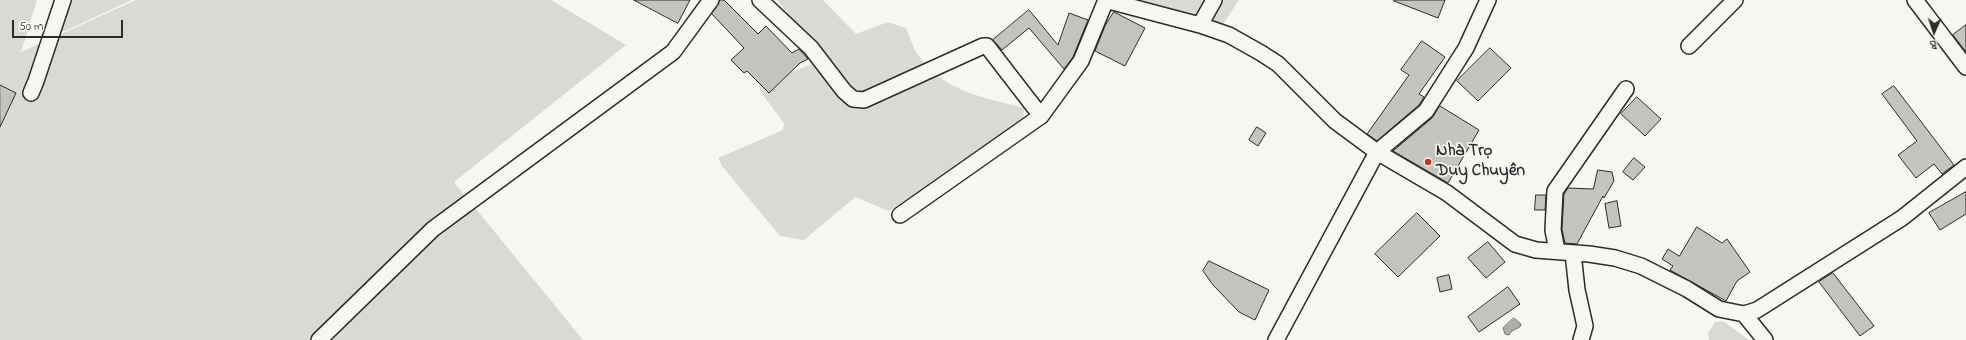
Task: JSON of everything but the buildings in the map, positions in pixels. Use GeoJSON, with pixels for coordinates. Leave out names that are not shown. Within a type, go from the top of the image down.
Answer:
{"type":"FeatureCollection","features":[{"type":"Feature","properties":{"kind":"street"},"geometry":{"type":"LineString","coordinates":[[31,93],[63,0]]}},
{"type":"Feature","properties":{"kind":"street"},"geometry":{"type":"LineString","coordinates":[[319,340],[433,229],[673,52],[711,0]]}},
{"type":"Feature","properties":{"kind":"street"},"geometry":{"type":"LineString","coordinates":[[760,0],[811,48],[844,91],[853,99],[864,100],[983,46],[987,46],[1040,116]]}},
{"type":"Feature","properties":{"kind":"street"},"geometry":{"type":"LineString","coordinates":[[900,215],[1040,116],[1081,61],[1106,0],[1200,25],[1230,35],[1278,64],[1335,121],[1377,152],[1447,193],[1515,244],[1536,250],[1615,258],[1641,266],[1687,289],[1719,309],[1744,314],[1757,310],[1902,218],[1966,167]]}},
{"type":"Feature","properties":{"kind":"street"},"geometry":{"type":"LineString","coordinates":[[1200,25],[1214,0]]}},
{"type":"Feature","properties":{"kind":"street"},"geometry":{"type":"LineString","coordinates":[[1276,340],[1377,152],[1426,111],[1466,48],[1488,0]]}},
{"type":"Feature","properties":{"kind":"street"},"geometry":{"type":"LineString","coordinates":[[1690,46],[1734,0]]}},
{"type":"Feature","properties":{"kind":"street"},"geometry":{"type":"LineString","coordinates":[[1916,0],[1966,67]]}},
{"type":"Feature","properties":{"kind":"street"},"geometry":{"type":"LineString","coordinates":[[1557,251],[1553,230],[1555,191],[1626,89]]}},
{"type":"Feature","properties":{"kind":"street"},"geometry":{"type":"LineString","coordinates":[[1573,253],[1577,290],[1585,326],[1581,340]]}},
{"type":"Feature","properties":{"kind":"street"},"geometry":{"type":"LineString","coordinates":[[1744,314],[1765,340]]}},
{"type":"Feature","properties":{"kind":"shaded area"},"geometry":{"type":"Polygon","coordinates":[[[0,0],[37,0],[21,52],[136,0],[551,0],[626,45],[454,182],[583,340],[0,340],[0,0]]]}},
{"type":"Feature","properties":{"kind":"shaded area"},"geometry":{"type":"Polygon","coordinates":[[[53,0],[132,0],[45,40],[42,35],[53,0]]]}},
{"type":"Feature","properties":{"kind":"shaded area"},"geometry":{"type":"Polygon","coordinates":[[[777,0],[823,0],[856,34],[888,22],[906,28],[917,53],[941,78],[967,92],[1024,108],[1023,121],[889,211],[855,197],[804,240],[780,236],[722,166],[718,158],[783,130],[784,123],[760,91],[759,85],[812,64],[816,51],[777,0]]]}},
{"type":"Feature","properties":{"kind":"shaded area"},"geometry":{"type":"Polygon","coordinates":[[[1129,0],[1239,0],[1223,24],[1216,27],[1129,0]]]}},
{"type":"Feature","properties":{"kind":"shaded area"},"geometry":{"type":"Polygon","coordinates":[[[1514,318],[1521,324],[1520,327],[1512,331],[1509,335],[1505,334],[1503,328],[1514,318]]]}},
{"type":"Feature","properties":{"kind":"shaded area"},"geometry":{"type":"Polygon","coordinates":[[[1723,321],[1749,340],[1709,340],[1708,333],[1715,322],[1723,321]]]}},
{"type":"Feature","properties":{"kind":"place","name":"Nhà Trọ Duy Chuyên"},"geometry":{"type":"Point","coordinates":[1428,162]}}]}
